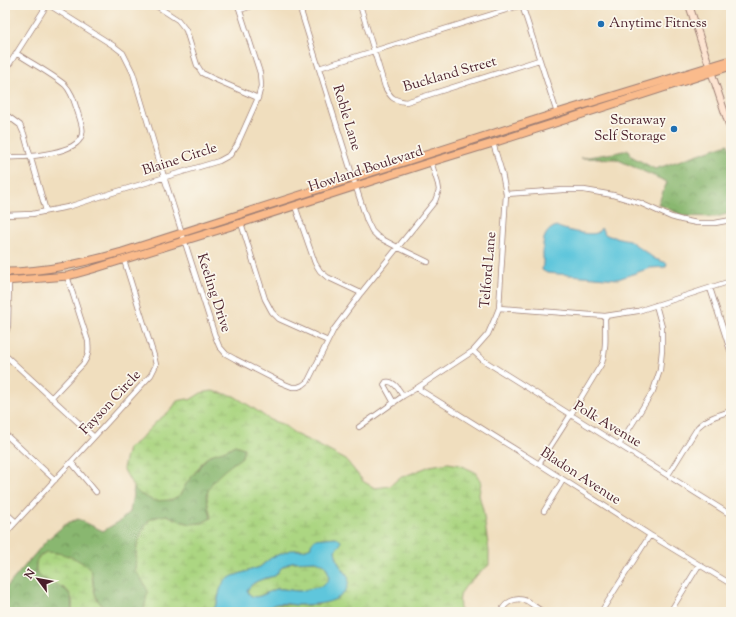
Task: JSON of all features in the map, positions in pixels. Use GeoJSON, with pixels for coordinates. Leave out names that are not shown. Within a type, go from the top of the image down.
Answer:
{"type":"FeatureCollection","features":[{"type":"Feature","properties":{"kind":"main road","name":"Howland Boulevard"},"geometry":{"type":"LineString","coordinates":[[7,281],[68,276],[124,260],[670,86],[731,60]]}},
{"type":"Feature","properties":{"kind":"main road","name":"Howland Boulevard"},"geometry":{"type":"LineString","coordinates":[[5,272],[37,271],[60,268],[122,252],[557,113],[711,69],[731,66]]}},
{"type":"Feature","properties":{"kind":"main road"},"geometry":{"type":"LineString","coordinates":[[548,126],[557,113]]}},
{"type":"Feature","properties":{"kind":"main road"},"geometry":{"type":"LineString","coordinates":[[68,276],[77,264]]}},
{"type":"Feature","properties":{"kind":"main road"},"geometry":{"type":"LineString","coordinates":[[54,277],[60,268]]}},
{"type":"Feature","properties":{"kind":"street"},"geometry":{"type":"LineString","coordinates":[[5,71],[48,5]]}},
{"type":"Feature","properties":{"kind":"street","name":"Keeling Drive"},"geometry":{"type":"LineString","coordinates":[[48,5],[123,53],[133,73],[164,177],[219,346],[226,354],[235,360],[282,383],[292,387],[303,385],[308,381],[334,330],[397,247],[435,201],[439,190],[431,162]]}},
{"type":"Feature","properties":{"kind":"street"},"geometry":{"type":"LineString","coordinates":[[156,5],[178,20],[186,30],[197,65],[202,73],[258,98]]}},
{"type":"Feature","properties":{"kind":"street"},"geometry":{"type":"LineString","coordinates":[[239,7],[255,5]]}},
{"type":"Feature","properties":{"kind":"street","name":"Roble Lane"},"geometry":{"type":"LineString","coordinates":[[299,5],[367,221],[378,237],[428,262]]}},
{"type":"Feature","properties":{"kind":"street","name":"Buckland Street"},"geometry":{"type":"LineString","coordinates":[[360,5],[385,87],[390,96],[398,101],[406,102],[539,60]]}},
{"type":"Feature","properties":{"kind":"street"},"geometry":{"type":"LineString","coordinates":[[319,68],[522,5],[557,113]]}},
{"type":"Feature","properties":{"kind":"street"},"geometry":{"type":"LineString","coordinates":[[689,5],[731,131]]}},
{"type":"Feature","properties":{"kind":"street","name":"Blaine Circle"},"geometry":{"type":"LineString","coordinates":[[5,215],[32,214],[68,207],[219,161],[230,155],[237,145],[258,98],[261,86],[260,73],[239,7]]}},
{"type":"Feature","properties":{"kind":"street"},"geometry":{"type":"LineString","coordinates":[[5,158],[31,156],[68,149],[76,145],[81,139],[83,130],[71,92],[58,80],[16,53]]}},
{"type":"Feature","properties":{"kind":"street"},"geometry":{"type":"LineString","coordinates":[[5,114],[20,126],[24,134],[46,212]]}},
{"type":"Feature","properties":{"kind":"street","name":"Telford Lane"},"geometry":{"type":"LineString","coordinates":[[359,427],[473,350],[488,334],[499,308],[506,194],[493,143]]}},
{"type":"Feature","properties":{"kind":"street"},"geometry":{"type":"LineString","coordinates":[[506,194],[584,190],[614,195],[640,203],[671,217],[682,220],[697,223],[715,223],[731,220]]}},
{"type":"Feature","properties":{"kind":"street"},"geometry":{"type":"LineString","coordinates":[[295,206],[315,263],[320,271],[326,277],[361,293]]}},
{"type":"Feature","properties":{"kind":"street"},"geometry":{"type":"LineString","coordinates":[[241,223],[265,299],[272,312],[279,319],[328,341]]}},
{"type":"Feature","properties":{"kind":"street","name":"Fayson Circle"},"geometry":{"type":"LineString","coordinates":[[5,534],[151,375],[156,365],[124,260]]}},
{"type":"Feature","properties":{"kind":"street"},"geometry":{"type":"LineString","coordinates":[[51,398],[83,364],[87,358],[89,350],[88,341],[68,276]]}},
{"type":"Feature","properties":{"kind":"street"},"geometry":{"type":"LineString","coordinates":[[5,335],[8,326],[7,281]]}},
{"type":"Feature","properties":{"kind":"street"},"geometry":{"type":"LineString","coordinates":[[499,308],[605,316],[638,311],[731,281]]}},
{"type":"Feature","properties":{"kind":"street"},"geometry":{"type":"LineString","coordinates":[[710,288],[731,353]]}},
{"type":"Feature","properties":{"kind":"street"},"geometry":{"type":"LineString","coordinates":[[619,445],[653,391],[660,370],[662,327],[656,305]]}},
{"type":"Feature","properties":{"kind":"street"},"geometry":{"type":"LineString","coordinates":[[539,464],[598,370],[604,357],[605,316]]}},
{"type":"Feature","properties":{"kind":"street","name":"Polk Avenue"},"geometry":{"type":"LineString","coordinates":[[473,350],[483,360],[570,416],[731,515]]}},
{"type":"Feature","properties":{"kind":"street"},"geometry":{"type":"LineString","coordinates":[[5,355],[94,437]]}},
{"type":"Feature","properties":{"kind":"street"},"geometry":{"type":"LineString","coordinates":[[394,403],[384,385],[386,382],[391,381],[403,396]]}},
{"type":"Feature","properties":{"kind":"street","name":"Bladon Avenue"},"geometry":{"type":"LineString","coordinates":[[417,388],[650,535],[731,584]]}},
{"type":"Feature","properties":{"kind":"street"},"geometry":{"type":"LineString","coordinates":[[668,475],[701,424],[709,419],[731,411]]}},
{"type":"Feature","properties":{"kind":"street"},"geometry":{"type":"LineString","coordinates":[[5,434],[55,480]]}},
{"type":"Feature","properties":{"kind":"street"},"geometry":{"type":"LineString","coordinates":[[71,462],[96,492]]}},
{"type":"Feature","properties":{"kind":"street"},"geometry":{"type":"LineString","coordinates":[[544,512],[563,480]]}},
{"type":"Feature","properties":{"kind":"street"},"geometry":{"type":"LineString","coordinates":[[5,512],[16,522]]}},
{"type":"Feature","properties":{"kind":"street"},"geometry":{"type":"LineString","coordinates":[[601,612],[650,535]]}},
{"type":"Feature","properties":{"kind":"street"},"geometry":{"type":"LineString","coordinates":[[670,612],[699,565]]}},
{"type":"Feature","properties":{"kind":"street"},"geometry":{"type":"LineString","coordinates":[[500,612],[508,602],[514,599],[521,599],[527,601],[543,612]]}},
{"type":"Feature","properties":{"kind":"green space"},"geometry":{"type":"Polygon","coordinates":[[[728,144],[731,153],[731,213],[716,217],[684,216],[658,204],[667,182],[616,159],[581,158],[629,150],[631,156],[655,169],[728,144]]]}},
{"type":"Feature","properties":{"kind":"green space"},"geometry":{"type":"Polygon","coordinates":[[[212,391],[234,396],[270,420],[282,424],[297,435],[346,460],[364,482],[375,488],[390,486],[399,478],[430,466],[448,463],[460,465],[475,472],[481,482],[479,495],[483,510],[489,551],[489,565],[473,579],[462,592],[460,596],[460,612],[262,612],[276,604],[318,605],[347,574],[340,566],[336,557],[336,537],[315,539],[311,547],[272,557],[260,567],[233,576],[218,596],[217,603],[212,612],[186,612],[180,610],[175,612],[141,612],[144,609],[148,591],[141,578],[135,571],[137,546],[142,532],[149,520],[167,515],[190,524],[202,523],[211,518],[207,496],[211,484],[220,474],[242,457],[244,448],[235,445],[226,450],[210,455],[203,461],[180,495],[171,500],[154,501],[140,494],[134,488],[123,468],[128,448],[137,442],[156,422],[171,410],[177,401],[187,399],[190,400],[201,393],[212,391]]]}},
{"type":"Feature","properties":{"kind":"green space"},"geometry":{"type":"Polygon","coordinates":[[[235,445],[244,448],[242,457],[225,471],[207,497],[211,518],[202,523],[190,524],[167,515],[157,517],[149,520],[142,532],[137,546],[135,571],[149,591],[144,609],[141,612],[112,612],[103,608],[95,594],[93,579],[41,555],[36,563],[36,572],[66,590],[71,596],[72,612],[5,612],[5,589],[47,540],[67,523],[78,519],[103,531],[120,521],[130,512],[134,488],[140,494],[154,500],[171,500],[180,495],[186,484],[210,455],[226,450],[235,445]]]}},
{"type":"Feature","properties":{"kind":"green space"},"geometry":{"type":"Polygon","coordinates":[[[47,552],[70,557],[91,569],[97,599],[100,604],[111,612],[72,612],[72,600],[68,592],[64,588],[42,578],[36,571],[38,558],[47,552]]]}},
{"type":"Feature","properties":{"kind":"green space"},"geometry":{"type":"Polygon","coordinates":[[[315,561],[325,566],[329,574],[329,579],[327,582],[321,586],[300,591],[277,589],[257,597],[250,595],[247,591],[255,582],[275,576],[281,568],[291,562],[315,561]]]}},
{"type":"Feature","properties":{"kind":"water"},"geometry":{"type":"Polygon","coordinates":[[[556,226],[570,231],[588,234],[597,233],[601,228],[605,234],[609,236],[629,240],[655,259],[667,263],[666,267],[650,268],[618,279],[547,273],[542,270],[544,239],[546,234],[556,226]]]}},
{"type":"Feature","properties":{"kind":"water"},"geometry":{"type":"Polygon","coordinates":[[[336,537],[341,541],[340,545],[335,550],[338,562],[348,576],[349,581],[345,592],[340,597],[326,602],[309,605],[276,604],[258,612],[212,612],[217,603],[224,581],[233,576],[260,567],[272,557],[290,550],[304,550],[311,547],[311,544],[315,539],[336,537]],[[315,561],[291,562],[281,568],[275,576],[255,582],[247,591],[250,595],[257,597],[277,589],[300,591],[321,586],[329,579],[329,574],[325,566],[315,561]]]}},
{"type":"Feature","properties":{"kind":"place","name":"Anytime Fitness"},"geometry":{"type":"Point","coordinates":[601,24]}},
{"type":"Feature","properties":{"kind":"place","name":"Storaway Self Storage"},"geometry":{"type":"Point","coordinates":[674,129]}}]}
